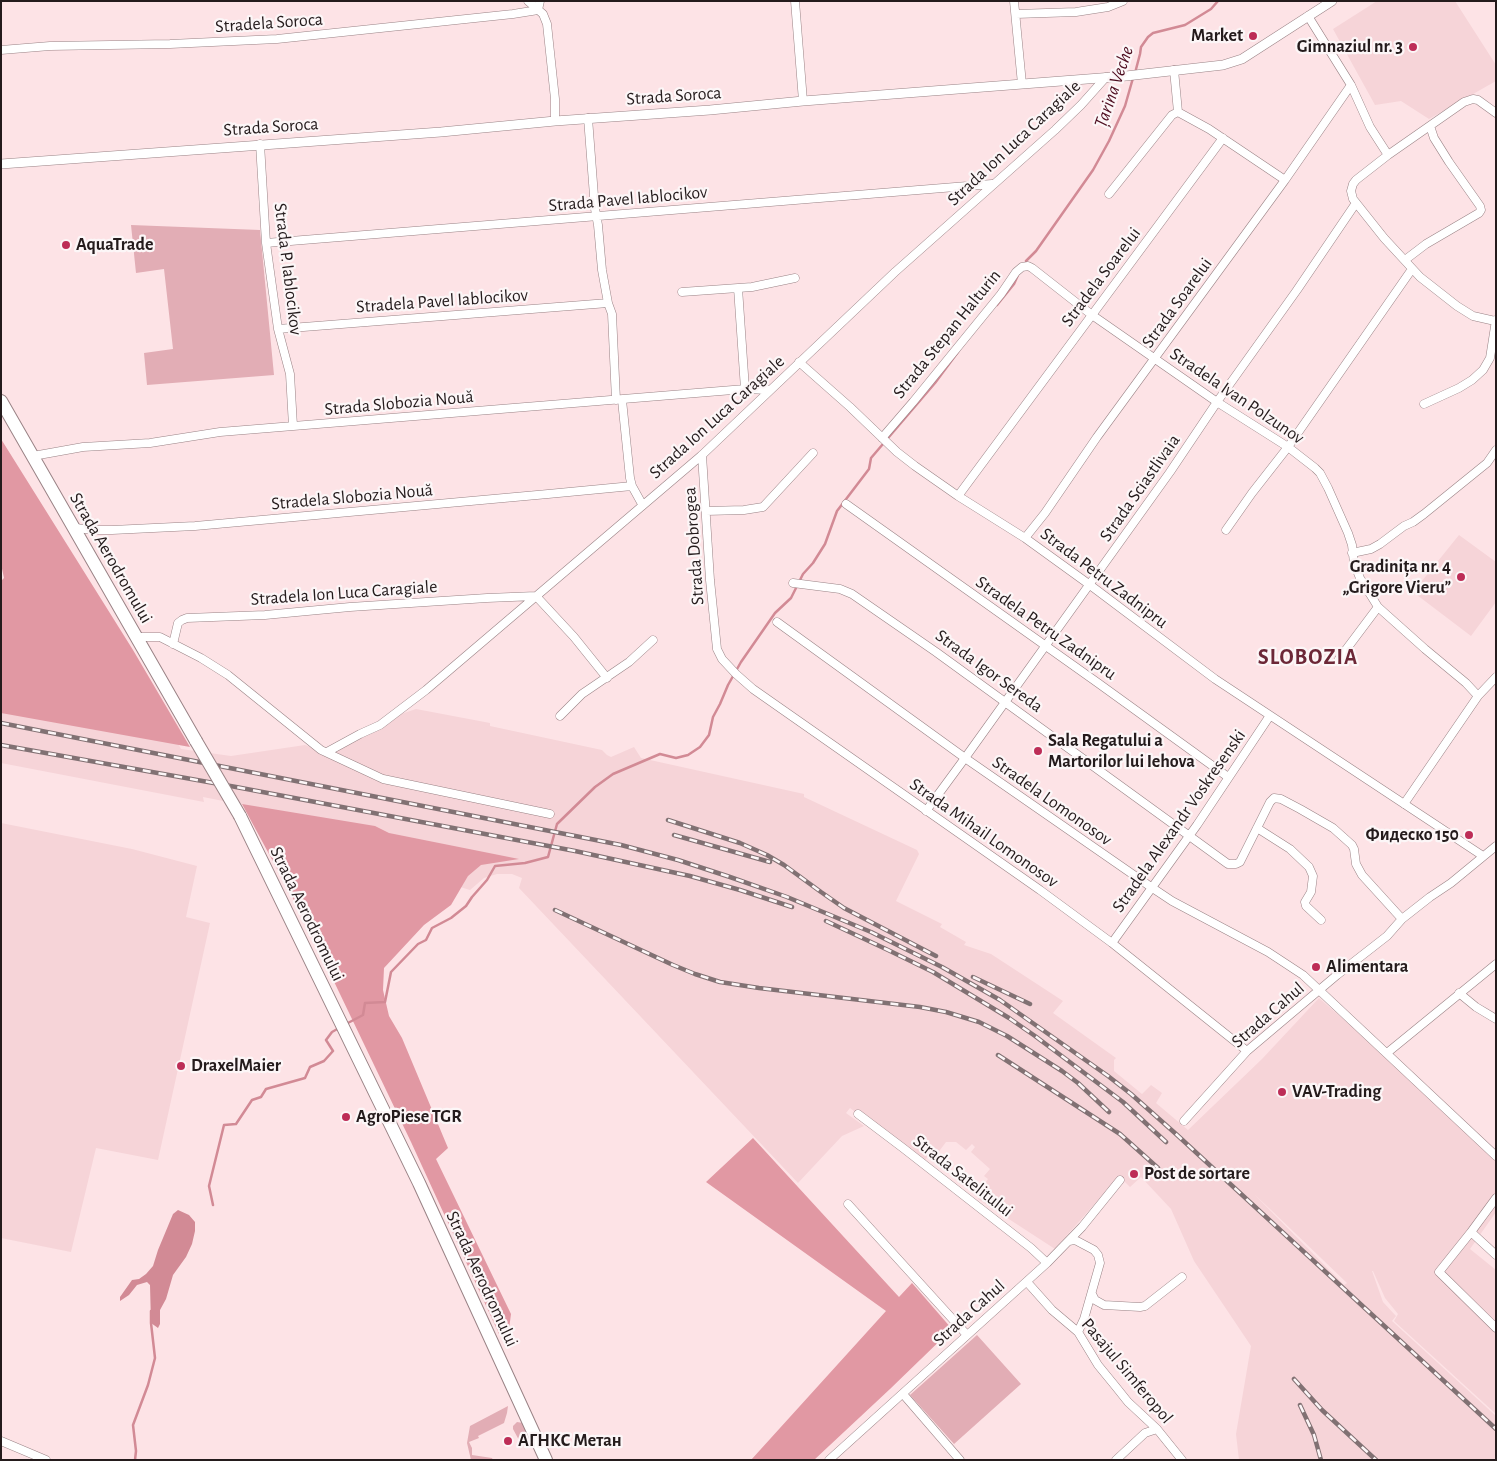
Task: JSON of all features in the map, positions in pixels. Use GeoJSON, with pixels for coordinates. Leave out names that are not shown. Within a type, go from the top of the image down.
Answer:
{"type":"FeatureCollection","features":[{"type":"Feature","properties":{"kind":"highway","name":"Strada Aerodromului"},"geometry":{"type":"LineString","coordinates":[[1,401],[240,816],[419,1183],[546,1460]]}},
{"type":"Feature","properties":{"kind":"street"},"geometry":{"type":"LineString","coordinates":[[528,1],[544,16],[548,30],[555,99],[554,121]]}},
{"type":"Feature","properties":{"kind":"street"},"geometry":{"type":"LineString","coordinates":[[538,10],[540,1]]}},
{"type":"Feature","properties":{"kind":"street"},"geometry":{"type":"LineString","coordinates":[[794,1],[803,101]]}},
{"type":"Feature","properties":{"kind":"street"},"geometry":{"type":"LineString","coordinates":[[1014,1],[1022,84]]}},
{"type":"Feature","properties":{"kind":"street"},"geometry":{"type":"LineString","coordinates":[[1016,14],[1076,12],[1108,7],[1123,1]]}},
{"type":"Feature","properties":{"kind":"street","name":"Strada Soroca"},"geometry":{"type":"LineString","coordinates":[[1,164],[441,132],[588,118],[710,110],[1126,76],[1223,65],[1242,59],[1332,1]]}},
{"type":"Feature","properties":{"kind":"street","name":"Stradela Sorocа"},"geometry":{"type":"LineString","coordinates":[[1,50],[50,46],[170,44],[277,39],[538,10]]}},
{"type":"Feature","properties":{"kind":"street"},"geometry":{"type":"LineString","coordinates":[[1308,16],[1351,85],[1370,127],[1388,155]]}},
{"type":"Feature","properties":{"kind":"street"},"geometry":{"type":"LineString","coordinates":[[1174,70],[1178,112]]}},
{"type":"Feature","properties":{"kind":"street","name":"Strada Ion Luca Caragiale"},"geometry":{"type":"LineString","coordinates":[[326,752],[380,725],[426,690],[642,504],[702,455],[895,272],[1055,130],[1106,77]]}},
{"type":"Feature","properties":{"kind":"street","name":"Strada Soarelui"},"geometry":{"type":"LineString","coordinates":[[1025,538],[1285,180],[1351,85]]}},
{"type":"Feature","properties":{"kind":"street"},"geometry":{"type":"LineString","coordinates":[[1424,404],[1459,388],[1483,370],[1490,358],[1495,320],[1473,316],[1420,278],[1356,203],[1351,193],[1353,184],[1388,155],[1468,100],[1478,100],[1496,113]]}},
{"type":"Feature","properties":{"kind":"street"},"geometry":{"type":"LineString","coordinates":[[1178,112],[1223,138],[1285,180]]}},
{"type":"Feature","properties":{"kind":"street"},"geometry":{"type":"LineString","coordinates":[[1110,194],[1172,115],[1178,112]]}},
{"type":"Feature","properties":{"kind":"street"},"geometry":{"type":"LineString","coordinates":[[588,118],[594,204],[602,270],[612,314],[619,400],[632,486],[642,504]]}},
{"type":"Feature","properties":{"kind":"street"},"geometry":{"type":"LineString","coordinates":[[1405,260],[1426,244],[1479,213],[1480,210],[1480,206],[1434,138],[1430,126]]}},
{"type":"Feature","properties":{"kind":"street","name":"Stradela Soarelui"},"geometry":{"type":"LineString","coordinates":[[958,496],[1223,138]]}},
{"type":"Feature","properties":{"kind":"street","name":"Strada P. Iablocikov"},"geometry":{"type":"LineString","coordinates":[[260,144],[266,243],[278,329],[290,374],[293,426]]}},
{"type":"Feature","properties":{"kind":"street","name":"Strada Pavel Iablocikov"},"geometry":{"type":"LineString","coordinates":[[266,243],[992,184]]}},
{"type":"Feature","properties":{"kind":"street","name":"Strada Sciastlivaia"},"geometry":{"type":"LineString","coordinates":[[926,811],[1170,472],[1217,402],[1298,290],[1356,203]]}},
{"type":"Feature","properties":{"kind":"street","name":"Strada Stepan Halturin"},"geometry":{"type":"LineString","coordinates":[[882,438],[914,402],[1019,269],[1028,266],[1042,275]]}},
{"type":"Feature","properties":{"kind":"street"},"geometry":{"type":"LineString","coordinates":[[1226,530],[1288,447],[1412,269]]}},
{"type":"Feature","properties":{"kind":"street","name":"Stradela Ivan Polzunov"},"geometry":{"type":"LineString","coordinates":[[1042,275],[1092,315],[1217,402],[1310,463],[1320,473],[1348,533],[1352,545],[1354,563],[1360,578],[1378,607],[1466,683],[1478,696]]}},
{"type":"Feature","properties":{"kind":"street"},"geometry":{"type":"LineString","coordinates":[[682,292],[764,285],[794,278]]}},
{"type":"Feature","properties":{"kind":"street"},"geometry":{"type":"LineString","coordinates":[[738,288],[745,389]]}},
{"type":"Feature","properties":{"kind":"street","name":"Stradela Pavel Iablocikov"},"geometry":{"type":"LineString","coordinates":[[278,329],[608,303]]}},
{"type":"Feature","properties":{"kind":"street","name":"Strada Petru Zadnipru"},"geometry":{"type":"LineString","coordinates":[[798,362],[915,466],[958,496],[1025,538],[1215,679],[1270,717],[1483,856]]}},
{"type":"Feature","properties":{"kind":"street","name":"Strada Slobozia Nouă"},"geometry":{"type":"LineString","coordinates":[[33,456],[83,447],[150,442],[204,433],[745,389],[769,390]]}},
{"type":"Feature","properties":{"kind":"street"},"geometry":{"type":"LineString","coordinates":[[1352,553],[1380,544],[1404,526],[1413,522],[1487,462],[1496,450]]}},
{"type":"Feature","properties":{"kind":"street"},"geometry":{"type":"LineString","coordinates":[[706,511],[744,510],[763,507],[813,453]]}},
{"type":"Feature","properties":{"kind":"street","name":"Strada Dobrogea"},"geometry":{"type":"LineString","coordinates":[[702,455],[710,580],[716,635]]}},
{"type":"Feature","properties":{"kind":"street","name":"Stradela Slobozia Nouă"},"geometry":{"type":"LineString","coordinates":[[74,528],[112,530],[195,526],[632,486]]}},
{"type":"Feature","properties":{"kind":"street","name":"Stradela Petru Zadnipru"},"geometry":{"type":"LineString","coordinates":[[846,504],[1228,777]]}},
{"type":"Feature","properties":{"kind":"street","name":"Strada Igor Sereda"},"geometry":{"type":"LineString","coordinates":[[793,583],[840,589],[852,594],[936,652],[1228,864],[1240,862],[1257,828]]}},
{"type":"Feature","properties":{"kind":"street"},"geometry":{"type":"LineString","coordinates":[[536,596],[574,636],[607,678]]}},
{"type":"Feature","properties":{"kind":"street","name":"Stradela Ion Luca Caragiale"},"geometry":{"type":"LineString","coordinates":[[173,644],[178,623],[187,618],[265,615],[358,606],[536,596]]}},
{"type":"Feature","properties":{"kind":"street"},"geometry":{"type":"LineString","coordinates":[[1339,659],[1378,607]]}},
{"type":"Feature","properties":{"kind":"street","name":"Stradela Lomonosov"},"geometry":{"type":"LineString","coordinates":[[777,622],[965,758],[1151,888],[1247,940],[1303,975],[1496,1156]]}},
{"type":"Feature","properties":{"kind":"street","name":"Strada Mihail Lomonosov"},"geometry":{"type":"LineString","coordinates":[[716,635],[717,649],[722,659],[754,689],[1040,890],[1112,943],[1247,1051]]}},
{"type":"Feature","properties":{"kind":"street"},"geometry":{"type":"LineString","coordinates":[[136,637],[160,637],[201,658],[228,676],[321,750],[383,779],[550,814]]}},
{"type":"Feature","properties":{"kind":"street"},"geometry":{"type":"LineString","coordinates":[[560,716],[582,694],[629,662],[653,640]]}},
{"type":"Feature","properties":{"kind":"street"},"geometry":{"type":"LineString","coordinates":[[1404,804],[1478,696],[1496,677]]}},
{"type":"Feature","properties":{"kind":"street","name":"Stradela Alexandr Voskresenski"},"geometry":{"type":"LineString","coordinates":[[1112,943],[1210,806],[1270,717]]}},
{"type":"Feature","properties":{"kind":"street"},"geometry":{"type":"LineString","coordinates":[[1320,920],[1306,906],[1305,902],[1311,892],[1314,876],[1310,867],[1290,849],[1257,828],[1270,802],[1274,798],[1281,799],[1333,828],[1352,845],[1356,864],[1362,875],[1402,919]]}},
{"type":"Feature","properties":{"kind":"street","name":"Strada Cahul"},"geometry":{"type":"LineString","coordinates":[[1184,1121],[1247,1051],[1387,936],[1402,919],[1496,846]]}},
{"type":"Feature","properties":{"kind":"street"},"geometry":{"type":"LineString","coordinates":[[1387,1053],[1496,964]]}},
{"type":"Feature","properties":{"kind":"street"},"geometry":{"type":"LineString","coordinates":[[1459,993],[1476,1007],[1496,1019]]}},
{"type":"Feature","properties":{"kind":"street","name":"Strada Satelitului"},"geometry":{"type":"LineString","coordinates":[[858,1114],[1031,1248],[1047,1263]]}},
{"type":"Feature","properties":{"kind":"street","name":"Strada Cahul"},"geometry":{"type":"LineString","coordinates":[[830,1460],[1070,1241],[1120,1180]]}},
{"type":"Feature","properties":{"kind":"street"},"geometry":{"type":"LineString","coordinates":[[1496,1198],[1439,1272],[1496,1328]]}},
{"type":"Feature","properties":{"kind":"street"},"geometry":{"type":"LineString","coordinates":[[848,1204],[967,1335]]}},
{"type":"Feature","properties":{"kind":"street"},"geometry":{"type":"LineString","coordinates":[[1471,1232],[1496,1255]]}},
{"type":"Feature","properties":{"kind":"street"},"geometry":{"type":"LineString","coordinates":[[1070,1241],[1074,1240],[1094,1250],[1098,1255],[1100,1263],[1092,1294],[1078,1332]]}},
{"type":"Feature","properties":{"kind":"street"},"geometry":{"type":"LineString","coordinates":[[1092,1294],[1095,1300],[1104,1305],[1140,1307],[1145,1306],[1182,1277]]}},
{"type":"Feature","properties":{"kind":"street","name":"Pasajul Simferopol"},"geometry":{"type":"LineString","coordinates":[[1027,1282],[1052,1310],[1078,1332],[1098,1365],[1128,1402],[1157,1429],[1182,1460]]}},
{"type":"Feature","properties":{"kind":"street"},"geometry":{"type":"LineString","coordinates":[[903,1394],[960,1460]]}},
{"type":"Feature","properties":{"kind":"street"},"geometry":{"type":"LineString","coordinates":[[1116,1460],[1145,1433],[1157,1429]]}},
{"type":"Feature","properties":{"kind":"street"},"geometry":{"type":"LineString","coordinates":[[1,1441],[46,1460]]}},
{"type":"Feature","properties":{"kind":"shaded area","name":"Gimnaziul nr. 3"},"geometry":{"type":"Polygon","coordinates":[[[1377,1],[1455,1],[1496,65],[1496,81],[1429,119],[1401,101],[1375,105],[1333,29],[1377,1]]]}},
{"type":"Feature","properties":{"kind":"shaded area"},"geometry":{"type":"Polygon","coordinates":[[[131,225],[260,230],[274,375],[147,385],[144,353],[173,349],[164,269],[136,273],[131,225]]]}},
{"type":"Feature","properties":{"kind":"shaded area"},"geometry":{"type":"Polygon","coordinates":[[[1,439],[133,650],[190,747],[1,713],[1,581],[4,578],[1,564],[1,439]]]}},
{"type":"Feature","properties":{"kind":"shaded area","name":"Gradinița nr. 4 „Grigore Vieru”"},"geometry":{"type":"Polygon","coordinates":[[[1459,535],[1496,562],[1496,602],[1471,636],[1413,592],[1459,535]]]}},
{"type":"Feature","properties":{"kind":"shaded area"},"geometry":{"type":"Polygon","coordinates":[[[1,622],[123,647],[181,749],[231,756],[305,745],[321,751],[338,749],[382,729],[401,714],[416,709],[490,723],[490,726],[602,750],[611,757],[634,747],[641,758],[804,794],[804,797],[917,850],[919,854],[896,901],[942,924],[940,927],[966,942],[964,945],[991,954],[1063,1001],[1053,1013],[1116,1058],[1114,1060],[1114,1071],[1142,1094],[1151,1085],[1162,1093],[1156,1103],[1188,1130],[1262,1059],[1319,998],[1496,1152],[1496,1212],[1470,1249],[1496,1270],[1496,1414],[1394,1321],[1398,1314],[1385,1298],[1372,1271],[1383,1302],[1396,1316],[1392,1321],[1496,1416],[1496,1460],[1239,1460],[1236,1434],[1251,1346],[1194,1261],[1171,1209],[1141,1177],[1130,1187],[1119,1176],[1055,1249],[978,1199],[988,1186],[985,1183],[988,1179],[984,1176],[990,1169],[971,1152],[975,1147],[972,1144],[966,1150],[956,1142],[946,1142],[937,1154],[932,1151],[923,1163],[850,1108],[846,1113],[864,1126],[842,1136],[798,1183],[519,888],[522,878],[512,874],[497,874],[484,878],[470,890],[447,883],[269,810],[203,797],[204,802],[1,763],[1,622]],[[1254,1194],[1344,1285],[1347,1283],[1254,1194]]]}},
{"type":"Feature","properties":{"kind":"shaded area"},"geometry":{"type":"Polygon","coordinates":[[[242,804],[375,826],[389,833],[519,859],[481,865],[468,876],[451,905],[424,925],[384,968],[383,990],[389,1016],[402,1038],[448,1148],[436,1159],[511,1314],[509,1329],[499,1334],[411,1142],[303,917],[242,804]]]}},
{"type":"Feature","properties":{"kind":"shaded area"},"geometry":{"type":"Polygon","coordinates":[[[1,823],[132,849],[197,866],[186,917],[210,923],[158,1160],[96,1148],[71,1252],[1,1238],[1,823]]]}},
{"type":"Feature","properties":{"kind":"shaded area"},"geometry":{"type":"Polygon","coordinates":[[[753,1138],[899,1297],[912,1283],[952,1329],[814,1460],[751,1460],[886,1311],[706,1182],[753,1138]]]}},
{"type":"Feature","properties":{"kind":"shaded area"},"geometry":{"type":"Polygon","coordinates":[[[178,1210],[189,1215],[195,1222],[195,1231],[186,1257],[173,1275],[166,1299],[160,1310],[160,1324],[158,1328],[151,1323],[150,1285],[147,1282],[137,1285],[129,1295],[120,1301],[120,1297],[132,1280],[139,1279],[153,1266],[173,1214],[178,1210]]]}},
{"type":"Feature","properties":{"kind":"shaded area"},"geometry":{"type":"Polygon","coordinates":[[[977,1335],[1021,1384],[954,1444],[910,1395],[977,1335]]]}},
{"type":"Feature","properties":{"kind":"shaded area"},"geometry":{"type":"Polygon","coordinates":[[[508,1406],[504,1423],[469,1442],[472,1448],[472,1455],[492,1458],[493,1460],[471,1460],[467,1443],[470,1426],[508,1406]]]}},
{"type":"Feature","properties":{"kind":"shaded area"},"geometry":{"type":"Polygon","coordinates":[[[517,1422],[523,1423],[529,1437],[525,1444],[520,1442],[513,1429],[517,1422]]]}},
{"type":"Feature","properties":{"kind":"waterway","name":"Țarina Veche"},"geometry":{"type":"LineString","coordinates":[[1135,73],[1141,47],[1148,37],[1153,33],[1185,25],[1211,9],[1218,1]]}},
{"type":"Feature","properties":{"kind":"waterway","name":"Țarina Veche"},"geometry":{"type":"LineString","coordinates":[[1026,261],[1036,251],[1093,170],[1125,106],[1133,78]]}},
{"type":"Feature","properties":{"kind":"waterway"},"geometry":{"type":"LineString","coordinates":[[997,305],[1014,284],[1018,275]]}},
{"type":"Feature","properties":{"kind":"waterway"},"geometry":{"type":"LineString","coordinates":[[346,1024],[363,1015],[365,1003],[385,1002],[391,972],[418,944],[426,940],[432,928],[451,918],[466,906],[487,880],[495,866],[525,863],[548,857],[557,824],[595,787],[613,774],[660,754],[676,758],[688,755],[700,747],[709,735],[713,717],[741,662],[775,613],[791,598],[803,574],[813,563],[825,544],[837,511],[869,469],[871,458],[935,383],[958,352]]}},
{"type":"Feature","properties":{"kind":"waterway"},"geometry":{"type":"LineString","coordinates":[[213,1205],[209,1186],[224,1125],[236,1124],[252,1100],[261,1097],[266,1089],[305,1078],[310,1067],[324,1061],[333,1051],[326,1040],[332,1032],[339,1028]]}},
{"type":"Feature","properties":{"kind":"waterway"},"geometry":{"type":"LineString","coordinates":[[135,1460],[136,1451],[133,1425],[148,1385],[155,1358],[151,1311]]}},
{"type":"Feature","properties":{"kind":"railway"},"geometry":{"type":"LineString","coordinates":[[1,723],[621,845],[678,860],[730,877],[787,897],[871,932],[942,967],[1000,1000],[1131,1094],[1496,1429]]}},
{"type":"Feature","properties":{"kind":"railway"},"geometry":{"type":"LineString","coordinates":[[1,745],[575,851],[690,876],[792,907]]}},
{"type":"Feature","properties":{"kind":"railway"},"geometry":{"type":"LineString","coordinates":[[668,820],[740,843],[767,855],[844,908],[936,956]]}},
{"type":"Feature","properties":{"kind":"railway"},"geometry":{"type":"LineString","coordinates":[[674,835],[770,862]]}},
{"type":"Feature","properties":{"kind":"railway"},"geometry":{"type":"LineString","coordinates":[[555,910],[673,965],[720,982],[920,1007],[946,1012],[979,1022],[1007,1036],[1062,1071],[1109,1112]]}},
{"type":"Feature","properties":{"kind":"railway"},"geometry":{"type":"LineString","coordinates":[[826,921],[933,972],[1009,1018],[1123,1102],[1166,1142]]}},
{"type":"Feature","properties":{"kind":"railway"},"geometry":{"type":"LineString","coordinates":[[973,977],[1030,1004]]}},
{"type":"Feature","properties":{"kind":"railway"},"geometry":{"type":"LineString","coordinates":[[998,1055],[1120,1134],[1158,1168]]}},
{"type":"Feature","properties":{"kind":"railway"},"geometry":{"type":"LineString","coordinates":[[1294,1379],[1322,1410],[1376,1460]]}},
{"type":"Feature","properties":{"kind":"railway"},"geometry":{"type":"LineString","coordinates":[[1300,1405],[1314,1435],[1321,1460]]}},
{"type":"Feature","properties":{"kind":"place","name":"Market"},"geometry":{"type":"Point","coordinates":[1253,36]}},
{"type":"Feature","properties":{"kind":"place","name":"Gimnaziul nr. 3"},"geometry":{"type":"Point","coordinates":[1413,47]}},
{"type":"Feature","properties":{"kind":"place","name":"AquaTrade"},"geometry":{"type":"Point","coordinates":[66,245]}},
{"type":"Feature","properties":{"kind":"place","name":"Gradinița nr. 4 „Grigore Vieru”"},"geometry":{"type":"Point","coordinates":[1461,577]}},
{"type":"Feature","properties":{"kind":"place","name":"Sala Regatului a Martorilor lui Iehova"},"geometry":{"type":"Point","coordinates":[1038,751]}},
{"type":"Feature","properties":{"kind":"place","name":"Фидеско 150"},"geometry":{"type":"Point","coordinates":[1469,835]}},
{"type":"Feature","properties":{"kind":"place","name":"Alimentara"},"geometry":{"type":"Point","coordinates":[1316,967]}},
{"type":"Feature","properties":{"kind":"place","name":"DraxelMaier"},"geometry":{"type":"Point","coordinates":[181,1066]}},
{"type":"Feature","properties":{"kind":"place","name":"VAV-Trading"},"geometry":{"type":"Point","coordinates":[1282,1092]}},
{"type":"Feature","properties":{"kind":"place","name":"AgroPiese TGR"},"geometry":{"type":"Point","coordinates":[346,1117]}},
{"type":"Feature","properties":{"kind":"place","name":"Post de sortare"},"geometry":{"type":"Point","coordinates":[1134,1174]}},
{"type":"Feature","properties":{"kind":"place","name":"АГНКС Метан"},"geometry":{"type":"Point","coordinates":[508,1441]}},
{"type":"Feature","properties":{"kind":"district","name":"SLOBOZIA"},"geometry":{"type":"Point","coordinates":[1308,657]}}]}
